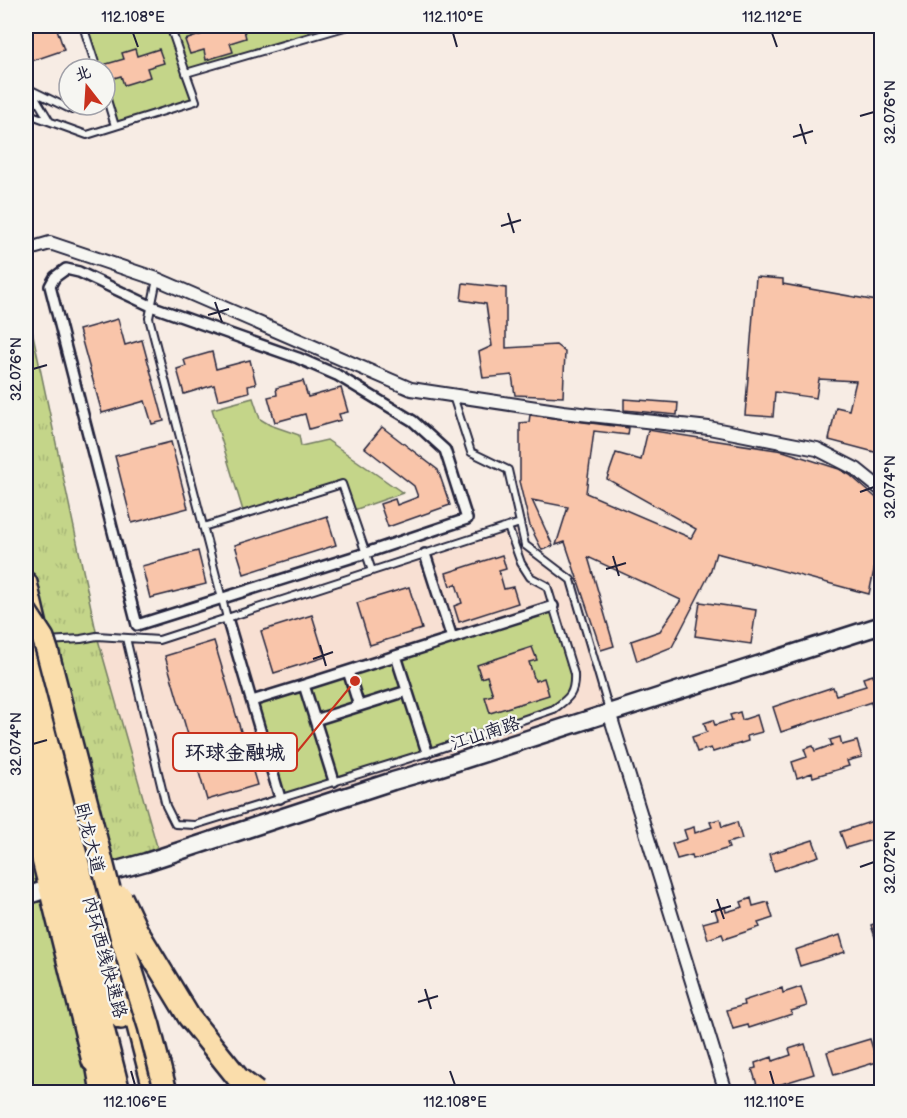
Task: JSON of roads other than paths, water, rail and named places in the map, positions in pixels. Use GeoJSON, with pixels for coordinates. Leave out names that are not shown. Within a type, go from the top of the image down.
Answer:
{"type":"FeatureCollection","features":[{"type":"Feature","properties":{"kind":"highway","name":"卧龙大道"},"geometry":{"type":"LineString","coordinates":[[26,582],[33,644],[99,875],[155,1092]]}},
{"type":"Feature","properties":{"kind":"highway"},"geometry":{"type":"LineString","coordinates":[[26,612],[43,639],[47,650],[123,943],[149,1026],[166,1092]]}},
{"type":"Feature","properties":{"kind":"highway","name":"内环西线快速路"},"geometry":{"type":"LineString","coordinates":[[33,644],[65,805],[141,1092]]}},
{"type":"Feature","properties":{"kind":"highway","name":"内环西线快速路"},"geometry":{"type":"LineString","coordinates":[[26,723],[32,784],[118,1092]]}},
{"type":"Feature","properties":{"kind":"highway"},"geometry":{"type":"LineString","coordinates":[[32,784],[50,888],[101,1092]]}},
{"type":"Feature","properties":{"kind":"highway"},"geometry":{"type":"LineString","coordinates":[[32,784],[85,1005],[101,1092]]}},
{"type":"Feature","properties":{"kind":"highway"},"geometry":{"type":"LineString","coordinates":[[100,854],[137,931],[189,1017],[237,1078],[256,1092]]}},
{"type":"Feature","properties":{"kind":"street"},"geometry":{"type":"LineString","coordinates":[[26,250],[50,243],[157,279],[411,389],[563,412],[709,428],[817,449],[856,469],[882,490]]}},
{"type":"Feature","properties":{"kind":"street"},"geometry":{"type":"LineString","coordinates":[[66,269],[79,272],[151,306],[298,358],[338,375],[413,421],[445,450],[468,519],[137,625],[50,286],[55,277],[66,269]]}},
{"type":"Feature","properties":{"kind":"street"},"geometry":{"type":"LineString","coordinates":[[425,554],[452,638]]}},
{"type":"Feature","properties":{"kind":"street"},"geometry":{"type":"LineString","coordinates":[[252,700],[304,686],[553,606]]}},
{"type":"Feature","properties":{"kind":"street"},"geometry":{"type":"LineString","coordinates":[[227,618],[280,798]]}},
{"type":"Feature","properties":{"kind":"street","name":"江山南路"},"geometry":{"type":"LineString","coordinates":[[99,875],[882,625]]}},
{"type":"Feature","properties":{"kind":"street"},"geometry":{"type":"LineString","coordinates":[[396,656],[428,752]]}},
{"type":"Feature","properties":{"kind":"street"},"geometry":{"type":"LineString","coordinates":[[348,671],[360,706]]}},
{"type":"Feature","properties":{"kind":"street"},"geometry":{"type":"LineString","coordinates":[[304,686],[334,782]]}},
{"type":"Feature","properties":{"kind":"street"},"geometry":{"type":"LineString","coordinates":[[315,720],[407,691]]}},
{"type":"Feature","properties":{"kind":"street"},"geometry":{"type":"LineString","coordinates":[[609,712],[726,1092]]}},
{"type":"Feature","properties":{"kind":"street"},"geometry":{"type":"LineString","coordinates":[[26,896],[50,888]]}},
{"type":"Feature","properties":{"kind":"lane"},"geometry":{"type":"LineString","coordinates":[[83,26],[93,57]]}},
{"type":"Feature","properties":{"kind":"lane"},"geometry":{"type":"LineString","coordinates":[[26,112],[87,135],[196,101],[170,26]]}},
{"type":"Feature","properties":{"kind":"lane"},"geometry":{"type":"LineString","coordinates":[[186,73],[348,26]]}},
{"type":"Feature","properties":{"kind":"lane"},"geometry":{"type":"LineString","coordinates":[[28,89],[49,121]]}},
{"type":"Feature","properties":{"kind":"lane"},"geometry":{"type":"LineString","coordinates":[[28,89],[57,103]]}},
{"type":"Feature","properties":{"kind":"lane"},"geometry":{"type":"LineString","coordinates":[[112,117],[115,126]]}},
{"type":"Feature","properties":{"kind":"lane"},"geometry":{"type":"LineString","coordinates":[[157,279],[149,318],[227,618]]}},
{"type":"Feature","properties":{"kind":"lane"},"geometry":{"type":"LineString","coordinates":[[453,395],[471,452],[508,470],[525,545],[571,580],[609,712]]}},
{"type":"Feature","properties":{"kind":"lane"},"geometry":{"type":"LineString","coordinates":[[203,527],[342,484],[372,572]]}},
{"type":"Feature","properties":{"kind":"lane"},"geometry":{"type":"LineString","coordinates":[[33,644],[97,636],[159,640],[520,524]]}},
{"type":"Feature","properties":{"kind":"lane"},"geometry":{"type":"LineString","coordinates":[[126,638],[166,806],[175,824],[195,825],[428,752],[554,709],[570,698],[575,686],[574,674],[547,586],[530,577],[521,563],[508,527]]}},
{"type":"Feature","properties":{"kind":"place","name":"环球金融城"},"geometry":{"type":"Point","coordinates":[355,681]}}]}
